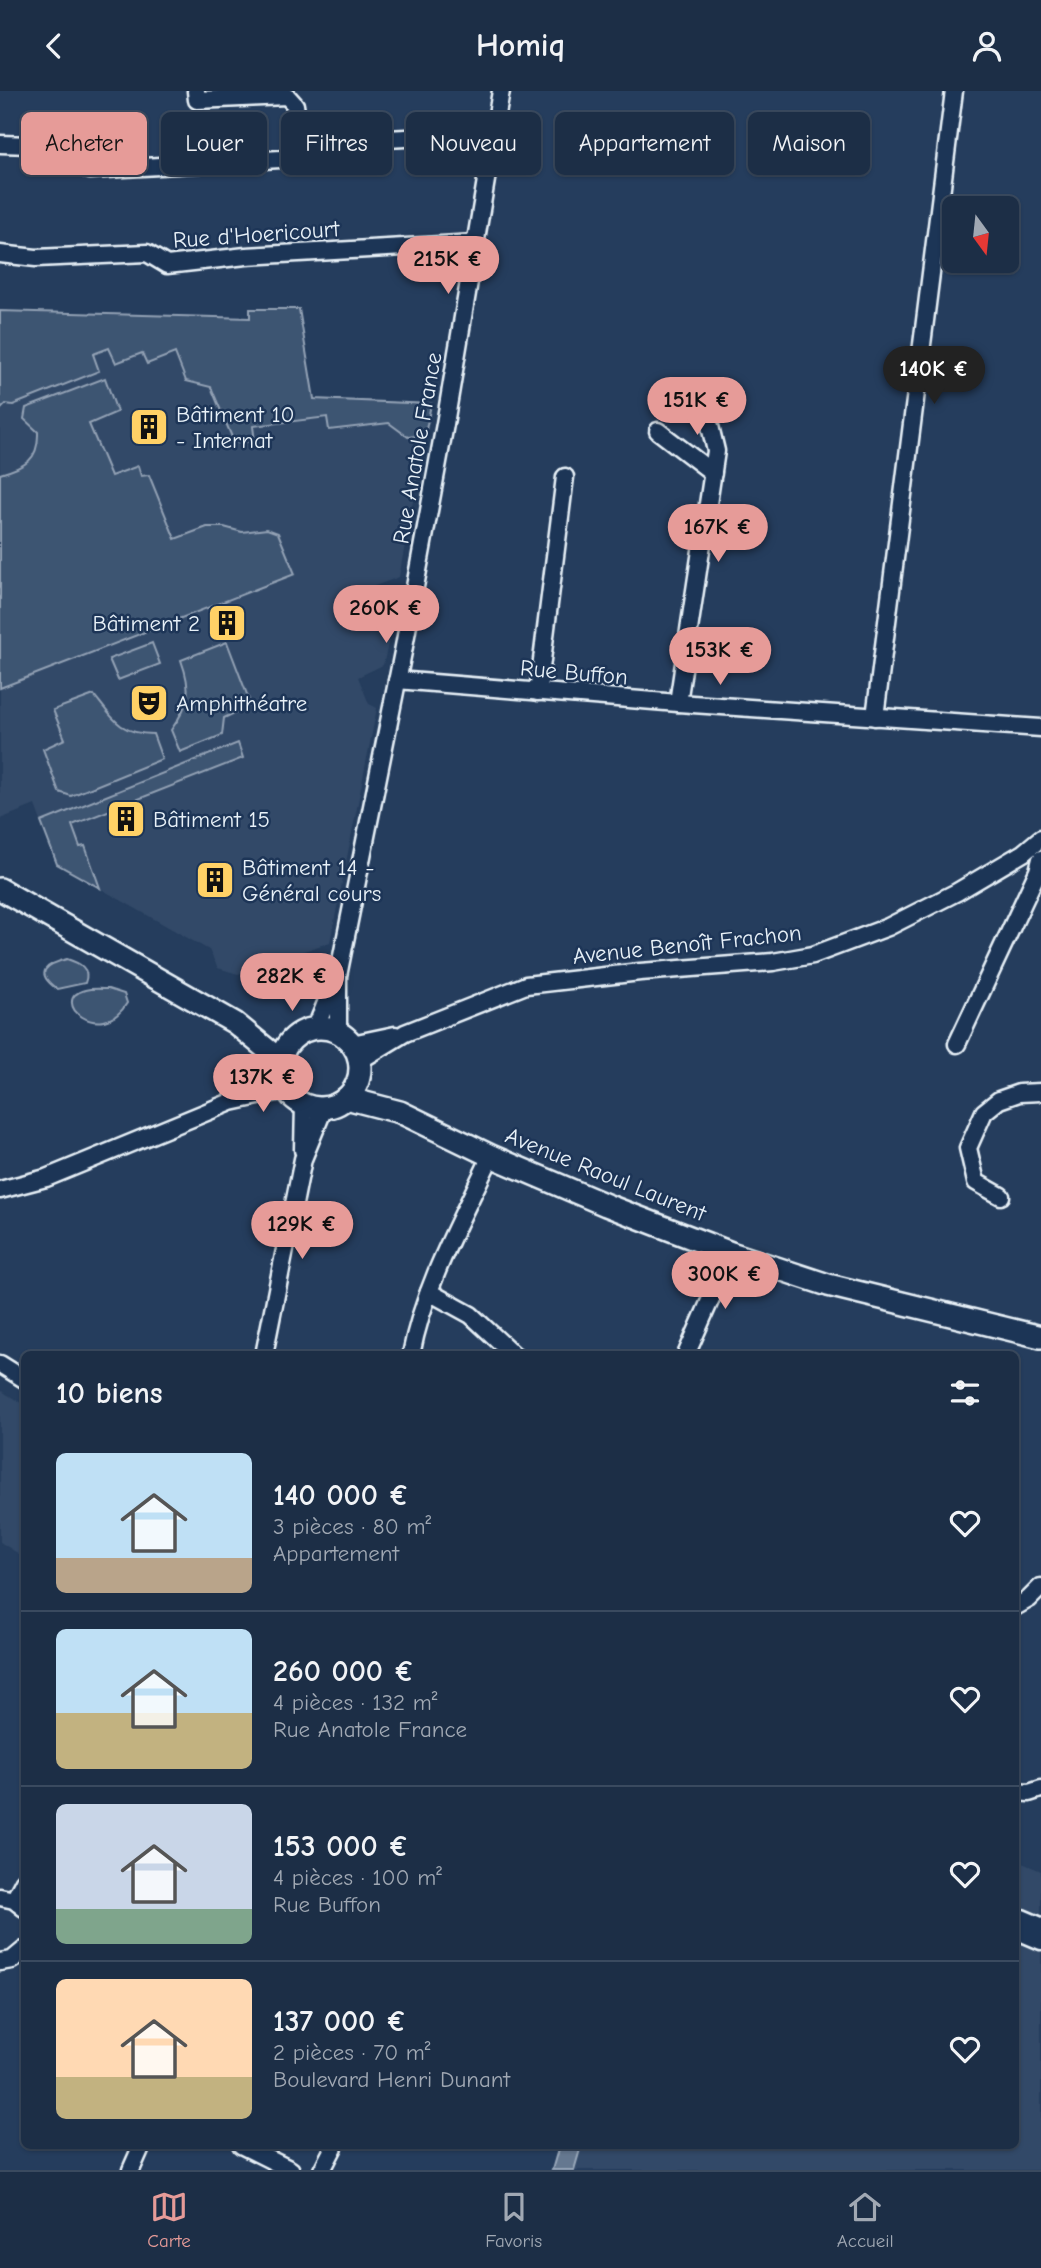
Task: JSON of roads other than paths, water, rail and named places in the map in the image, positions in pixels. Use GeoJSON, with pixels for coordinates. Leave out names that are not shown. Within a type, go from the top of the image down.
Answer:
{"type":"FeatureCollection","features":[{"type":"Feature","properties":{"kind":"main road"},"geometry":{"type":"LineString","coordinates":[[0,889],[235,1023],[290,1040]]}},
{"type":"Feature","properties":{"kind":"main road"},"geometry":{"type":"LineString","coordinates":[[235,1023],[282,1074],[314,1106],[346,1097],[356,1085],[352,1053],[316,1027],[302,1031],[290,1040],[282,1074]]}},
{"type":"Feature","properties":{"kind":"main road","name":"Avenue Raoul Laurent"},"geometry":{"type":"LineString","coordinates":[[352,1053],[400,1112]]}},
{"type":"Feature","properties":{"kind":"main road","name":"Avenue Raoul Laurent"},"geometry":{"type":"LineString","coordinates":[[346,1097],[400,1112],[491,1156],[606,1205],[731,1253],[828,1285],[1041,1337]]}},
{"type":"Feature","properties":{"kind":"street"},"geometry":{"type":"LineString","coordinates":[[196,91],[197,100],[287,96],[295,105],[296,112]]}},
{"type":"Feature","properties":{"kind":"street","name":"Rue Anatole France"},"geometry":{"type":"LineString","coordinates":[[498,112],[501,91]]}},
{"type":"Feature","properties":{"kind":"street"},"geometry":{"type":"LineString","coordinates":[[875,717],[954,91]]}},
{"type":"Feature","properties":{"kind":"street"},"geometry":{"type":"LineString","coordinates":[[0,144],[61,146],[78,164],[90,170],[281,159]]}},
{"type":"Feature","properties":{"kind":"street","name":"Rue Anatole France"},"geometry":{"type":"LineString","coordinates":[[316,1027],[338,976],[445,424],[487,175]]}},
{"type":"Feature","properties":{"kind":"street","name":"Rue d'Hoericourt"},"geometry":{"type":"LineString","coordinates":[[0,254],[36,258],[147,253],[167,265],[246,256],[475,243]]}},
{"type":"Feature","properties":{"kind":"street"},"geometry":{"type":"LineString","coordinates":[[678,703],[716,451],[710,426]]}},
{"type":"Feature","properties":{"kind":"street"},"geometry":{"type":"LineString","coordinates":[[658,431],[713,473]]}},
{"type":"Feature","properties":{"kind":"street"},"geometry":{"type":"LineString","coordinates":[[538,692],[565,477]]}},
{"type":"Feature","properties":{"kind":"street","name":"Rue Buffon"},"geometry":{"type":"LineString","coordinates":[[397,680],[1041,728]]}},
{"type":"Feature","properties":{"kind":"street","name":"Avenue Benoît Frachon"},"geometry":{"type":"LineString","coordinates":[[352,1053],[526,985],[640,972],[773,962],[813,955],[888,927],[957,892],[1041,840]]}},
{"type":"Feature","properties":{"kind":"street"},"geometry":{"type":"LineString","coordinates":[[957,1044],[1038,871],[1041,859]]}},
{"type":"Feature","properties":{"kind":"street","name":"Rue Anatole France"},"geometry":{"type":"LineString","coordinates":[[338,976],[352,1053]]}},
{"type":"Feature","properties":{"kind":"street"},"geometry":{"type":"LineString","coordinates":[[0,1190],[46,1178],[231,1102],[282,1074]]}},
{"type":"Feature","properties":{"kind":"street"},"geometry":{"type":"LineString","coordinates":[[1001,1196],[976,1182],[968,1147],[984,1112],[999,1100],[1019,1093],[1041,1092]]}},
{"type":"Feature","properties":{"kind":"street"},"geometry":{"type":"LineString","coordinates":[[265,1351],[314,1106]]}},
{"type":"Feature","properties":{"kind":"street"},"geometry":{"type":"LineString","coordinates":[[412,1351],[429,1292],[491,1156]]}},
{"type":"Feature","properties":{"kind":"street"},"geometry":{"type":"LineString","coordinates":[[688,1351],[731,1253]]}},
{"type":"Feature","properties":{"kind":"street"},"geometry":{"type":"LineString","coordinates":[[429,1292],[471,1315],[510,1351]]}},
{"type":"Feature","properties":{"kind":"street"},"geometry":{"type":"LineString","coordinates":[[0,1364],[21,1377]]}},
{"type":"Feature","properties":{"kind":"street"},"geometry":{"type":"LineString","coordinates":[[1019,1605],[1041,1587]]}},
{"type":"Feature","properties":{"kind":"street"},"geometry":{"type":"LineString","coordinates":[[1019,1792],[1029,1793],[1041,1789]]}},
{"type":"Feature","properties":{"kind":"street"},"geometry":{"type":"LineString","coordinates":[[1019,1917],[1041,1926]]}},
{"type":"Feature","properties":{"kind":"street"},"geometry":{"type":"LineString","coordinates":[[1019,1932],[1041,1941]]}},
{"type":"Feature","properties":{"kind":"street"},"geometry":{"type":"LineString","coordinates":[[0,1962],[12,1960],[21,1953]]}},
{"type":"Feature","properties":{"kind":"street"},"geometry":{"type":"LineString","coordinates":[[131,2170],[140,2149]]}},
{"type":"Feature","properties":{"kind":"street"},"geometry":{"type":"LineString","coordinates":[[249,2149],[291,2170]]}},
{"type":"Feature","properties":{"kind":"street"},"geometry":{"type":"LineString","coordinates":[[322,2170],[333,2149]]}},
{"type":"Feature","properties":{"kind":"place","name":"Bâtiment 10 - Internat"},"geometry":{"type":"Point","coordinates":[149,427]}},
{"type":"Feature","properties":{"kind":"place","name":"Bâtiment 2"},"geometry":{"type":"Point","coordinates":[227,623]}},
{"type":"Feature","properties":{"kind":"place","name":"Amphithéatre"},"geometry":{"type":"Point","coordinates":[149,703]}},
{"type":"Feature","properties":{"kind":"place","name":"Bâtiment 15"},"geometry":{"type":"Point","coordinates":[126,819]}},
{"type":"Feature","properties":{"kind":"place","name":"Bâtiment 14 - Général cours"},"geometry":{"type":"Point","coordinates":[215,880]}}]}
